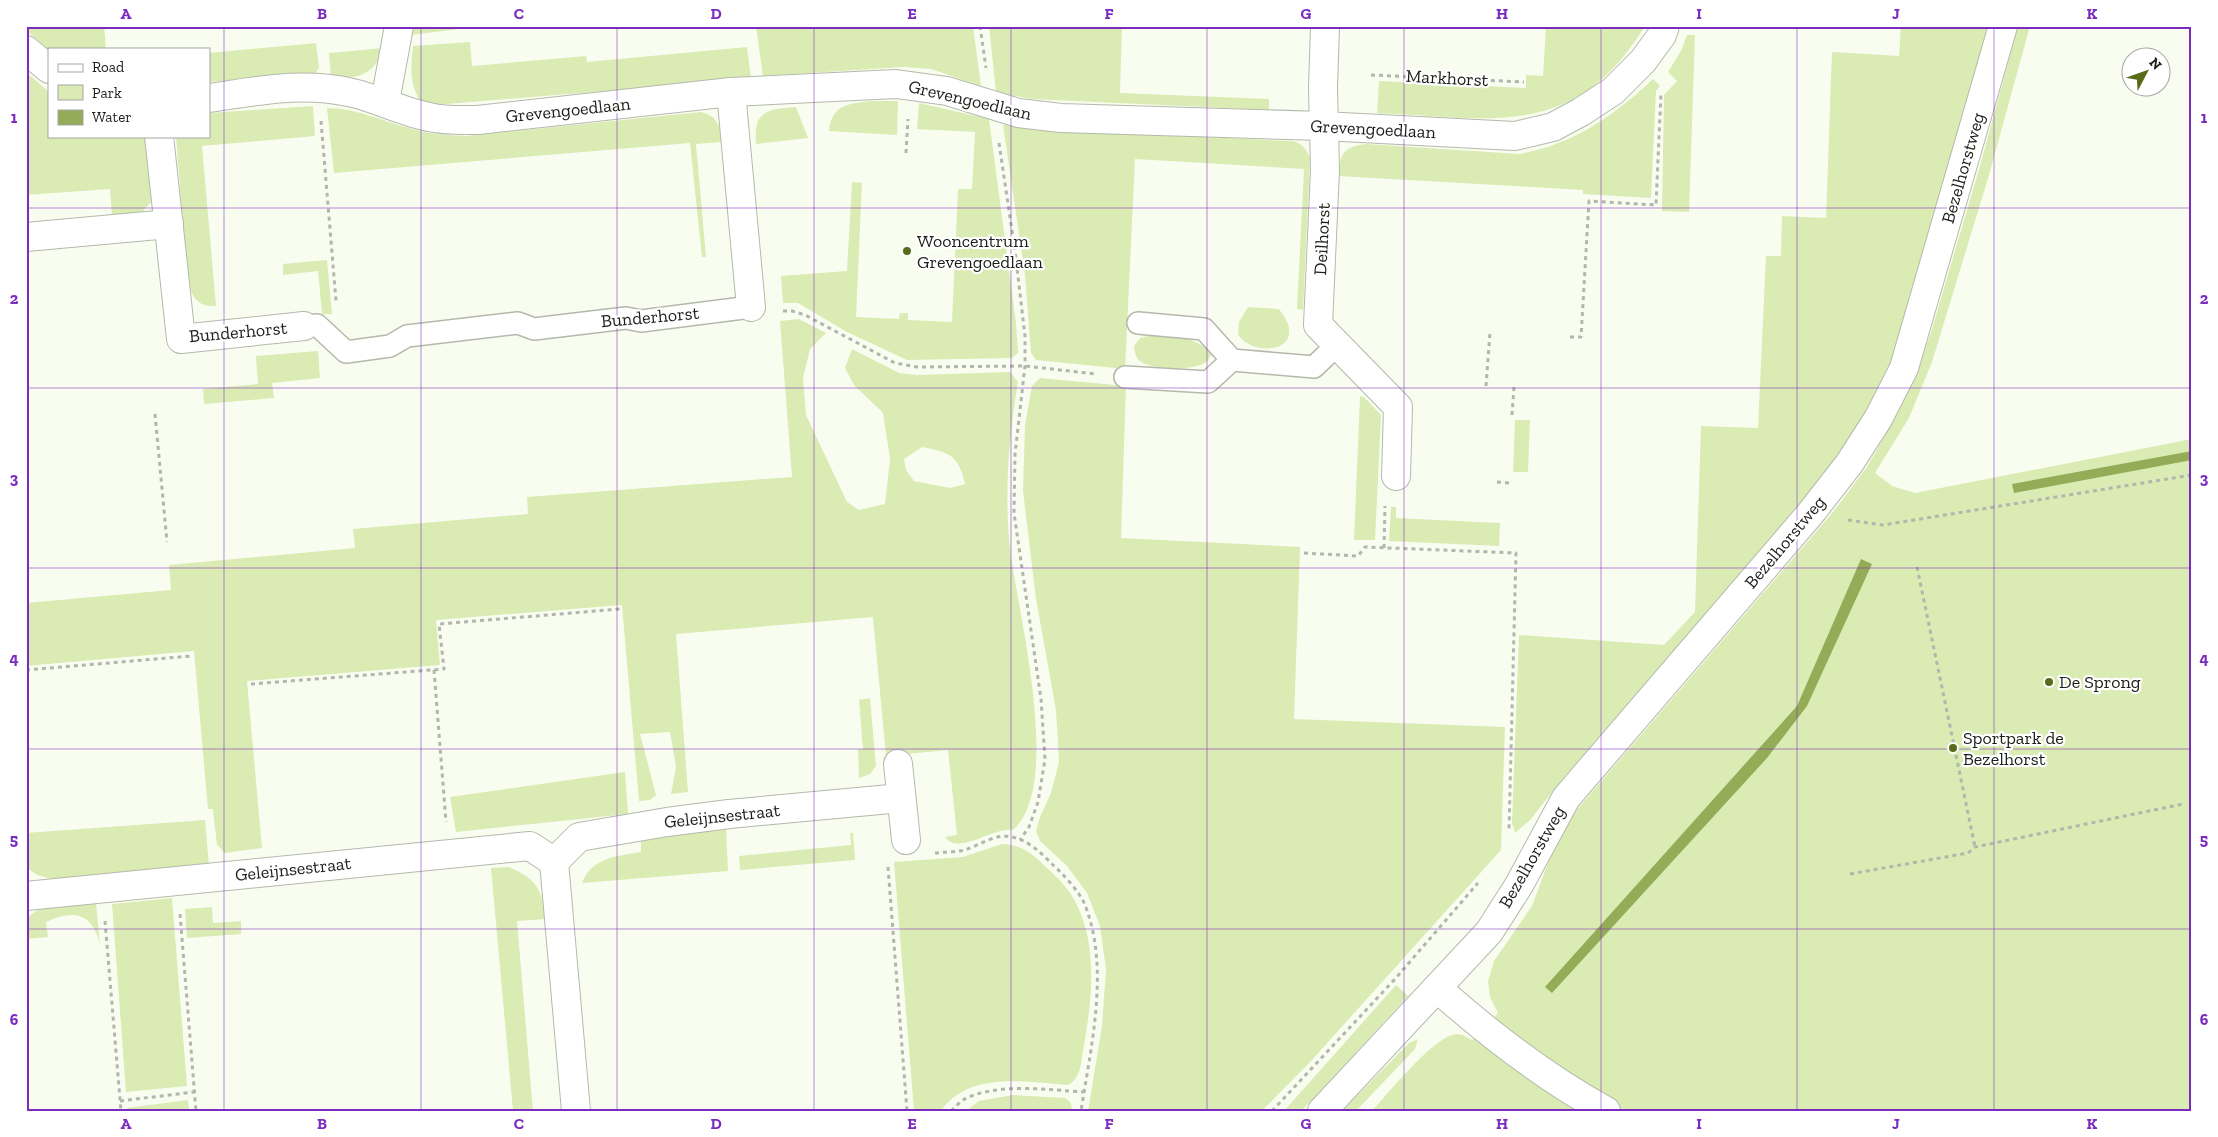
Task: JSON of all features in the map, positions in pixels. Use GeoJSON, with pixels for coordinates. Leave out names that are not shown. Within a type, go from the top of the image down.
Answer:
{"type":"FeatureCollection","features":[{"type":"Feature","properties":{"kind":"street"},"geometry":{"type":"LineString","coordinates":[[385,102],[399,26]]}},
{"type":"Feature","properties":{"kind":"street"},"geometry":{"type":"LineString","coordinates":[[1323,126],[1325,26]]}},
{"type":"Feature","properties":{"kind":"street","name":"Grevengoedlaan"},"geometry":{"type":"LineString","coordinates":[[210,98],[291,86],[321,88],[352,93],[428,117],[450,120],[478,120],[731,92],[896,84],[947,91],[1018,113],[1061,118],[1323,126],[1515,136],[1553,127],[1581,112],[1613,91],[1643,61],[1662,35],[1665,26]]}},
{"type":"Feature","properties":{"kind":"street","name":"Bezelhorstweg"},"geometry":{"type":"LineString","coordinates":[[1322,1111],[1488,932],[1518,885],[1566,798],[1810,514],[1850,464],[1878,419],[1904,368],[2004,26]]}},
{"type":"Feature","properties":{"kind":"street"},"geometry":{"type":"LineString","coordinates":[[26,50],[48,68]]}},
{"type":"Feature","properties":{"kind":"street"},"geometry":{"type":"LineString","coordinates":[[731,92],[751,307]]}},
{"type":"Feature","properties":{"kind":"street","name":"Deilhorst"},"geometry":{"type":"LineString","coordinates":[[1323,126],[1325,170],[1318,325],[1398,407],[1396,476]]}},
{"type":"Feature","properties":{"kind":"street","name":"Bunderhorst"},"geometry":{"type":"LineString","coordinates":[[159,138],[182,339],[304,326]]}},
{"type":"Feature","properties":{"kind":"street"},"geometry":{"type":"LineString","coordinates":[[26,237],[169,224]]}},
{"type":"Feature","properties":{"kind":"street"},"geometry":{"type":"LineString","coordinates":[[898,764],[907,847]]}},
{"type":"Feature","properties":{"kind":"street","name":"Geleijnsestraat"},"geometry":{"type":"LineString","coordinates":[[26,896],[530,846],[554,862],[579,836],[720,815],[901,798]]}},
{"type":"Feature","properties":{"kind":"street"},"geometry":{"type":"LineString","coordinates":[[554,862],[576,1111]]}},
{"type":"Feature","properties":{"kind":"street"},"geometry":{"type":"LineString","coordinates":[[1437,988],[1489,1034],[1570,1092],[1606,1111]]}},
{"type":"Feature","properties":{"kind":"lane","name":"Bunderhorst"},"geometry":{"type":"LineString","coordinates":[[304,326],[317,325],[346,352],[390,346],[407,336],[518,323],[534,329],[626,318],[641,321],[751,307]]}},
{"type":"Feature","properties":{"kind":"lane"},"geometry":{"type":"LineString","coordinates":[[1138,322],[1204,329],[1232,360],[1314,367],[1336,345]]}},
{"type":"Feature","properties":{"kind":"lane"},"geometry":{"type":"LineString","coordinates":[[1125,377],[1208,382],[1232,360]]}},
{"type":"Feature","properties":{"kind":"path"},"geometry":{"type":"LineString","coordinates":[[1570,337],[1581,337],[1589,201],[1656,205],[1660,94],[1669,84],[1643,61]]}},
{"type":"Feature","properties":{"kind":"path","name":"Markhorst"},"geometry":{"type":"LineString","coordinates":[[1371,75],[1524,82]]}},
{"type":"Feature","properties":{"kind":"path"},"geometry":{"type":"LineString","coordinates":[[321,88],[320,109],[340,347]]}},
{"type":"Feature","properties":{"kind":"path"},"geometry":{"type":"LineString","coordinates":[[992,105],[1015,251],[1025,336],[1025,366],[1015,454],[1014,513],[1041,699],[1045,759],[1038,802],[1029,827],[1020,840]]}},
{"type":"Feature","properties":{"kind":"path"},"geometry":{"type":"LineString","coordinates":[[751,307],[768,312],[792,311],[805,315],[895,363],[917,367],[1025,366],[1125,377]]}},
{"type":"Feature","properties":{"kind":"path"},"geometry":{"type":"LineString","coordinates":[[1486,386],[1490,332]]}},
{"type":"Feature","properties":{"kind":"path"},"geometry":{"type":"LineString","coordinates":[[1512,414],[1514,387]]}},
{"type":"Feature","properties":{"kind":"path"},"geometry":{"type":"LineString","coordinates":[[155,414],[167,542]]}},
{"type":"Feature","properties":{"kind":"path"},"geometry":{"type":"LineString","coordinates":[[1810,514],[1884,525],[2192,475]]}},
{"type":"Feature","properties":{"kind":"path"},"geometry":{"type":"LineString","coordinates":[[1384,548],[1386,492],[1396,476]]}},
{"type":"Feature","properties":{"kind":"path"},"geometry":{"type":"LineString","coordinates":[[1497,482],[1509,483]]}},
{"type":"Feature","properties":{"kind":"path"},"geometry":{"type":"LineString","coordinates":[[1304,553],[1358,556],[1365,548],[1384,548],[1516,553],[1508,814],[1509,838]]}},
{"type":"Feature","properties":{"kind":"path"},"geometry":{"type":"LineString","coordinates":[[1917,567],[1975,847]]}},
{"type":"Feature","properties":{"kind":"path"},"geometry":{"type":"LineString","coordinates":[[251,684],[444,669],[439,624],[620,609]]}},
{"type":"Feature","properties":{"kind":"path"},"geometry":{"type":"LineString","coordinates":[[26,670],[191,656]]}},
{"type":"Feature","properties":{"kind":"path"},"geometry":{"type":"LineString","coordinates":[[434,670],[449,854]]}},
{"type":"Feature","properties":{"kind":"path"},"geometry":{"type":"LineString","coordinates":[[1850,874],[1968,853],[1975,847],[2182,804]]}},
{"type":"Feature","properties":{"kind":"path"},"geometry":{"type":"LineString","coordinates":[[907,1111],[887,857],[907,847],[963,850],[1000,836],[1013,836],[1033,846],[1065,877],[1084,903],[1094,935],[1098,979],[1081,1111]]}},
{"type":"Feature","properties":{"kind":"path"},"geometry":{"type":"LineString","coordinates":[[1272,1111],[1395,980],[1484,876]]}},
{"type":"Feature","properties":{"kind":"path"},"geometry":{"type":"LineString","coordinates":[[178,881],[196,1111]]}},
{"type":"Feature","properties":{"kind":"path"},"geometry":{"type":"LineString","coordinates":[[102,888],[121,1111]]}},
{"type":"Feature","properties":{"kind":"path"},"geometry":{"type":"LineString","coordinates":[[951,1111],[963,1100],[990,1092],[1016,1089],[1084,1092]]}},
{"type":"Feature","properties":{"kind":"path"},"geometry":{"type":"LineString","coordinates":[[120,1101],[194,1092]]}},
{"type":"Feature","properties":{"kind":"green space"},"geometry":{"type":"Polygon","coordinates":[[[26,26],[104,26],[106,48],[48,49],[26,30],[26,26]]]}},
{"type":"Feature","properties":{"kind":"green space"},"geometry":{"type":"Polygon","coordinates":[[[412,26],[459,26],[459,29],[411,35],[412,26]]]}},
{"type":"Feature","properties":{"kind":"green space"},"geometry":{"type":"Polygon","coordinates":[[[756,26],[973,26],[981,86],[931,69],[903,67],[763,76],[756,26]]]}},
{"type":"Feature","properties":{"kind":"green space"},"geometry":{"type":"Polygon","coordinates":[[[989,26],[1122,26],[1120,93],[1269,99],[1269,110],[1031,99],[996,92],[989,26]]]}},
{"type":"Feature","properties":{"kind":"green space"},"geometry":{"type":"Polygon","coordinates":[[[1546,26],[1645,26],[1618,63],[1590,89],[1560,105],[1528,115],[1494,118],[1458,118],[1377,113],[1379,81],[1526,88],[1526,75],[1543,76],[1546,26]]]}},
{"type":"Feature","properties":{"kind":"green space"},"geometry":{"type":"Polygon","coordinates":[[[1901,26],[1988,26],[1910,309],[1890,363],[1867,409],[1836,460],[1794,513],[1565,776],[1530,820],[1515,833],[1512,823],[1519,635],[1664,645],[1695,612],[1701,426],[1758,428],[1766,256],[1781,256],[1782,216],[1826,218],[1832,52],[1899,56],[1901,26]]]}},
{"type":"Feature","properties":{"kind":"green space","name":"Sportpark de Bezelhorst"},"geometry":{"type":"Polygon","coordinates":[[[2018,26],[2030,26],[1989,175],[1932,362],[1909,418],[1875,473],[1892,486],[1915,493],[2192,439],[2192,1111],[1372,1111],[1425,1053],[1449,1036],[1458,1034],[1472,1040],[1498,1013],[1490,997],[1488,981],[1494,961],[1532,906],[1561,828],[1833,512],[1867,467],[1890,427],[1920,363],[1932,329],[1980,166],[2018,26]]]}},
{"type":"Feature","properties":{"kind":"green space"},"geometry":{"type":"Polygon","coordinates":[[[1687,35],[1695,35],[1689,212],[1662,211],[1664,95],[1677,81],[1668,72],[1681,51],[1687,35]]]}},
{"type":"Feature","properties":{"kind":"green space"},"geometry":{"type":"Polygon","coordinates":[[[470,42],[472,66],[586,56],[587,62],[747,47],[751,79],[434,105],[420,101],[412,81],[413,46],[470,42]]]}},
{"type":"Feature","properties":{"kind":"green space"},"geometry":{"type":"Polygon","coordinates":[[[316,43],[319,68],[312,77],[288,75],[210,82],[210,53],[316,43]]]}},
{"type":"Feature","properties":{"kind":"green space"},"geometry":{"type":"Polygon","coordinates":[[[383,48],[375,65],[370,70],[349,78],[331,78],[329,53],[383,48]]]}},
{"type":"Feature","properties":{"kind":"green space"},"geometry":{"type":"Polygon","coordinates":[[[26,72],[48,91],[48,138],[146,138],[153,200],[140,214],[112,216],[110,189],[26,195],[26,72]]]}},
{"type":"Feature","properties":{"kind":"green space"},"geometry":{"type":"Polygon","coordinates":[[[1653,79],[1660,86],[1656,91],[1651,198],[1583,194],[1583,190],[1339,176],[1340,162],[1344,153],[1358,145],[1519,154],[1538,150],[1557,144],[1591,127],[1623,105],[1653,79]]]}},
{"type":"Feature","properties":{"kind":"green space"},"geometry":{"type":"Polygon","coordinates":[[[871,101],[898,101],[897,135],[829,131],[834,115],[842,107],[871,101]]]}},
{"type":"Feature","properties":{"kind":"green space"},"geometry":{"type":"Polygon","coordinates":[[[919,103],[989,119],[1016,323],[1018,353],[1012,358],[907,360],[847,332],[798,303],[783,303],[781,276],[847,271],[852,182],[862,183],[856,317],[899,319],[900,313],[908,313],[908,320],[952,322],[958,189],[972,189],[975,132],[917,129],[919,103]]]}},
{"type":"Feature","properties":{"kind":"green space"},"geometry":{"type":"Polygon","coordinates":[[[313,106],[315,136],[202,146],[216,306],[209,306],[198,302],[190,288],[187,275],[176,138],[210,138],[210,113],[313,106]]]}},
{"type":"Feature","properties":{"kind":"green space"},"geometry":{"type":"Polygon","coordinates":[[[796,107],[808,138],[756,144],[757,125],[764,114],[777,109],[796,107]]]}},
{"type":"Feature","properties":{"kind":"green space"},"geometry":{"type":"Polygon","coordinates":[[[327,108],[359,112],[423,132],[466,136],[701,112],[707,114],[717,122],[722,142],[696,144],[706,257],[702,257],[690,143],[334,173],[327,108]]]}},
{"type":"Feature","properties":{"kind":"green space"},"geometry":{"type":"Polygon","coordinates":[[[1003,125],[1065,131],[1293,141],[1302,145],[1310,158],[1303,310],[1297,309],[1304,169],[1135,159],[1125,369],[1036,360],[1031,353],[1025,275],[1003,125]]]}},
{"type":"Feature","properties":{"kind":"green space"},"geometry":{"type":"Polygon","coordinates":[[[327,260],[332,314],[322,314],[318,271],[283,275],[283,264],[327,260]]]}},
{"type":"Feature","properties":{"kind":"green space"},"geometry":{"type":"Polygon","coordinates":[[[1248,307],[1279,309],[1289,327],[1288,337],[1285,342],[1274,348],[1259,348],[1243,340],[1238,335],[1239,322],[1248,307]]]}},
{"type":"Feature","properties":{"kind":"green space"},"geometry":{"type":"Polygon","coordinates":[[[799,319],[826,333],[810,349],[803,378],[806,415],[847,502],[859,510],[885,504],[890,459],[883,413],[854,385],[845,368],[852,349],[899,373],[918,375],[1010,372],[1018,382],[1008,465],[1008,527],[1033,695],[1036,737],[1035,776],[1028,808],[1013,830],[995,832],[959,844],[951,842],[945,837],[957,835],[948,750],[886,756],[873,617],[676,634],[688,792],[671,794],[676,767],[670,732],[640,734],[656,795],[650,800],[639,801],[622,605],[436,620],[440,665],[247,681],[262,848],[225,853],[217,845],[213,809],[208,809],[194,651],[26,666],[26,603],[171,590],[169,565],[355,548],[353,529],[528,514],[527,497],[792,477],[780,321],[799,319]],[[922,447],[904,459],[906,470],[914,481],[950,488],[965,484],[956,461],[946,453],[922,447]]]}},
{"type":"Feature","properties":{"kind":"green space"},"geometry":{"type":"Polygon","coordinates":[[[1157,334],[1179,336],[1191,340],[1210,351],[1211,356],[1206,362],[1193,367],[1163,368],[1146,364],[1137,358],[1134,346],[1140,338],[1157,334]]]}},
{"type":"Feature","properties":{"kind":"green space"},"geometry":{"type":"Polygon","coordinates":[[[318,351],[320,378],[272,383],[274,398],[204,404],[203,389],[258,384],[256,356],[318,351]]]}},
{"type":"Feature","properties":{"kind":"green space"},"geometry":{"type":"Polygon","coordinates":[[[1040,378],[1126,386],[1121,538],[1300,547],[1294,719],[1505,727],[1501,850],[1311,1061],[1262,1111],[1088,1111],[1102,1026],[1106,969],[1100,926],[1087,893],[1067,866],[1040,841],[1036,831],[1051,793],[1059,762],[1056,710],[1036,599],[1023,491],[1025,425],[1032,386],[1040,378]]]}},
{"type":"Feature","properties":{"kind":"green space"},"geometry":{"type":"Polygon","coordinates":[[[1360,396],[1364,397],[1381,415],[1375,540],[1354,540],[1360,396]]]}},
{"type":"Feature","properties":{"kind":"green space"},"geometry":{"type":"Polygon","coordinates":[[[1515,420],[1530,420],[1528,472],[1513,472],[1515,420]]]}},
{"type":"Feature","properties":{"kind":"green space"},"geometry":{"type":"Polygon","coordinates":[[[1391,507],[1396,507],[1396,518],[1500,523],[1499,546],[1389,541],[1391,507]]]}},
{"type":"Feature","properties":{"kind":"green space"},"geometry":{"type":"Polygon","coordinates":[[[870,698],[876,766],[870,774],[859,778],[858,749],[863,749],[859,700],[870,698]]]}},
{"type":"Feature","properties":{"kind":"green space"},"geometry":{"type":"Polygon","coordinates":[[[625,772],[628,814],[456,832],[450,797],[625,772]]]}},
{"type":"Feature","properties":{"kind":"green space"},"geometry":{"type":"Polygon","coordinates":[[[205,820],[209,866],[52,879],[37,875],[26,867],[26,833],[205,820]]]}},
{"type":"Feature","properties":{"kind":"green space"},"geometry":{"type":"Polygon","coordinates":[[[726,828],[728,871],[582,883],[586,874],[599,863],[607,859],[641,852],[641,841],[726,828]]]}},
{"type":"Feature","properties":{"kind":"green space"},"geometry":{"type":"Polygon","coordinates":[[[850,833],[853,833],[855,860],[740,870],[739,856],[851,845],[850,833]]]}},
{"type":"Feature","properties":{"kind":"green space"},"geometry":{"type":"Polygon","coordinates":[[[1002,844],[1021,848],[1042,863],[1070,893],[1083,920],[1088,937],[1090,955],[1091,992],[1080,1068],[1076,1079],[1067,1085],[1017,1081],[982,1084],[966,1090],[953,1098],[941,1111],[914,1111],[894,862],[963,857],[1002,844]]]}},
{"type":"Feature","properties":{"kind":"green space"},"geometry":{"type":"Polygon","coordinates":[[[509,867],[532,881],[540,893],[546,919],[517,921],[533,1111],[513,1111],[491,868],[509,867]]]}},
{"type":"Feature","properties":{"kind":"green space"},"geometry":{"type":"Polygon","coordinates":[[[172,898],[187,1086],[126,1092],[112,904],[172,898]]]}},
{"type":"Feature","properties":{"kind":"green space"},"geometry":{"type":"Polygon","coordinates":[[[96,904],[100,944],[97,934],[87,920],[73,915],[46,922],[48,937],[26,939],[26,921],[39,910],[58,905],[96,904]]]}},
{"type":"Feature","properties":{"kind":"green space"},"geometry":{"type":"Polygon","coordinates":[[[212,907],[213,923],[241,921],[241,934],[187,938],[185,909],[212,907]]]}},
{"type":"Feature","properties":{"kind":"green space"},"geometry":{"type":"Polygon","coordinates":[[[1396,985],[1408,996],[1301,1111],[1284,1111],[1396,985]]]}},
{"type":"Feature","properties":{"kind":"green space"},"geometry":{"type":"Polygon","coordinates":[[[1418,1039],[1415,1049],[1356,1111],[1342,1111],[1409,1043],[1418,1039]]]}},
{"type":"Feature","properties":{"kind":"green space"},"geometry":{"type":"Polygon","coordinates":[[[1013,1095],[1065,1098],[1071,1103],[1072,1111],[966,1111],[979,1101],[1013,1095]]]}},
{"type":"Feature","properties":{"kind":"green space"},"geometry":{"type":"Polygon","coordinates":[[[188,1100],[189,1111],[128,1111],[127,1108],[188,1100]]]}},
{"type":"Feature","properties":{"kind":"water"},"geometry":{"type":"Polygon","coordinates":[[[2192,451],[2192,460],[2014,493],[2012,484],[2192,451]]]}},
{"type":"Feature","properties":{"kind":"water"},"geometry":{"type":"Polygon","coordinates":[[[1861,559],[1872,564],[1807,706],[1767,758],[1552,993],[1545,987],[1797,706],[1861,559]]]}},
{"type":"Feature","properties":{"kind":"place","name":"Wooncentrum Grevengoedlaan"},"geometry":{"type":"Point","coordinates":[907,251]}},
{"type":"Feature","properties":{"kind":"place","name":"De Sprong"},"geometry":{"type":"Point","coordinates":[2049,682]}},
{"type":"Feature","properties":{"kind":"place","name":"Sportpark de Bezelhorst"},"geometry":{"type":"Point","coordinates":[1953,748]}}]}
